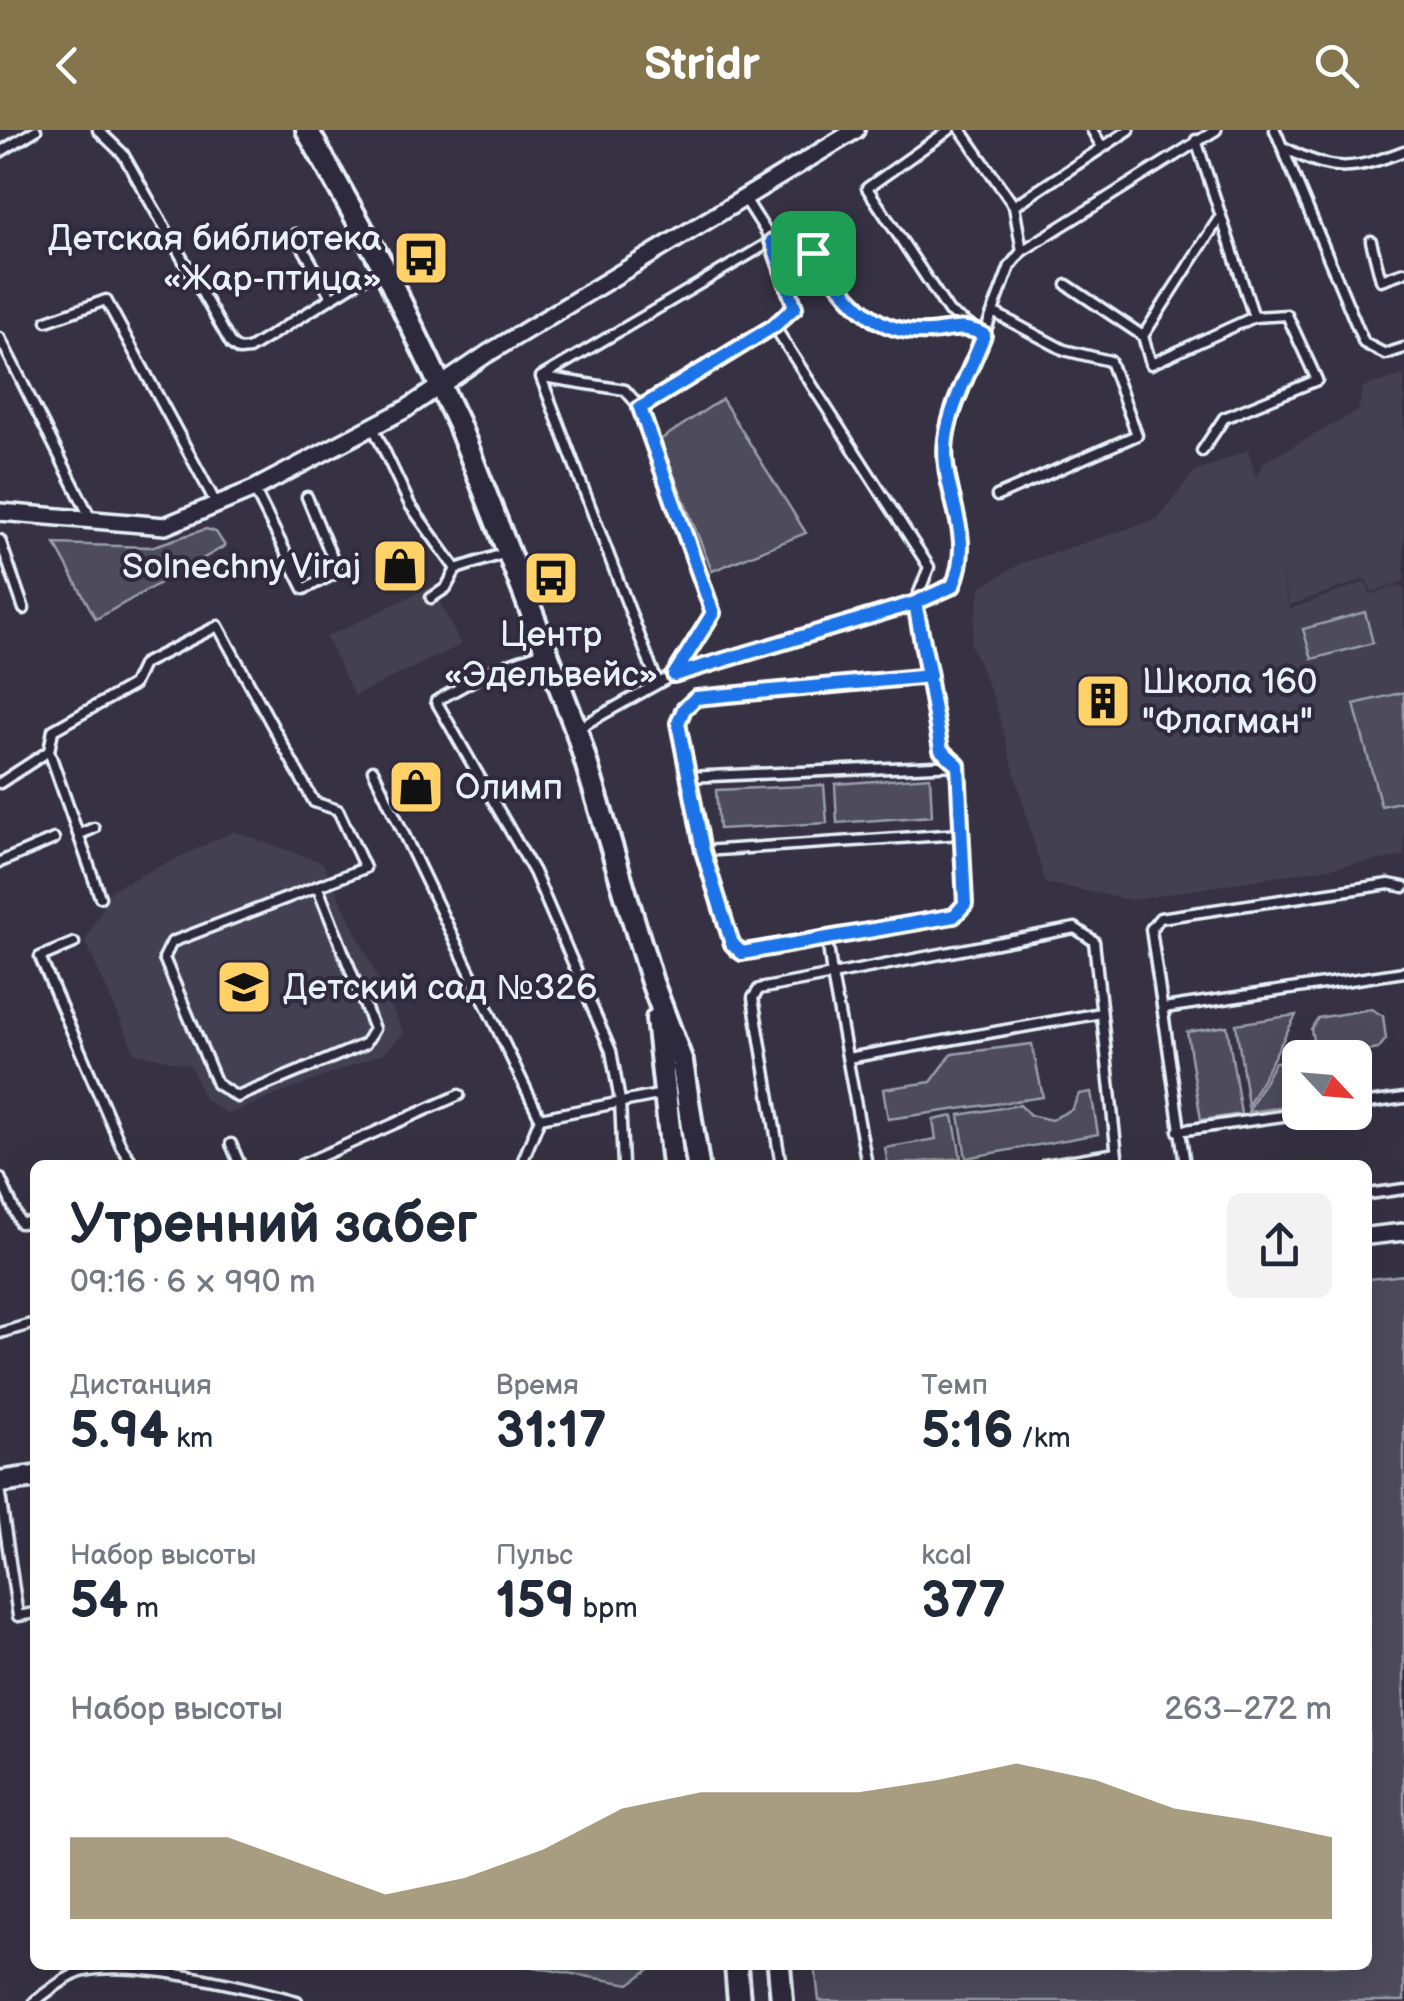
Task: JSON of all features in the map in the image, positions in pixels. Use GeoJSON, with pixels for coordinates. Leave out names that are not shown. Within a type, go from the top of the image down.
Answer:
{"type":"FeatureCollection","features":[{"type":"Feature","properties":{"kind":"main road"},"geometry":{"type":"LineString","coordinates":[[307,130],[382,266],[509,552],[576,730],[652,982],[682,1062],[697,1160]]}},
{"type":"Feature","properties":{"kind":"main road"},"geometry":{"type":"LineString","coordinates":[[652,982],[674,1160]]}},
{"type":"Feature","properties":{"kind":"main road"},"geometry":{"type":"LineString","coordinates":[[0,1482],[30,1478]]}},
{"type":"Feature","properties":{"kind":"main road"},"geometry":{"type":"LineString","coordinates":[[736,1970],[738,2001]]}},
{"type":"Feature","properties":{"kind":"main road"},"geometry":{"type":"LineString","coordinates":[[779,1970],[782,2001]]}},
{"type":"Feature","properties":{"kind":"street"},"geometry":{"type":"LineString","coordinates":[[0,512],[165,526],[217,505],[373,427],[856,130]]}},
{"type":"Feature","properties":{"kind":"street"},"geometry":{"type":"LineString","coordinates":[[1372,1236],[1404,1232]]}},
{"type":"Feature","properties":{"kind":"lane"},"geometry":{"type":"LineString","coordinates":[[0,152],[36,130]]}},
{"type":"Feature","properties":{"kind":"lane"},"geometry":{"type":"LineString","coordinates":[[98,130],[123,154],[231,344],[239,350],[249,349],[382,266]]}},
{"type":"Feature","properties":{"kind":"lane"},"geometry":{"type":"LineString","coordinates":[[950,130],[868,188],[949,312],[984,335]]}},
{"type":"Feature","properties":{"kind":"lane"},"geometry":{"type":"LineString","coordinates":[[961,130],[1014,206],[1022,251]]}},
{"type":"Feature","properties":{"kind":"lane"},"geometry":{"type":"LineString","coordinates":[[1092,130],[1102,146]]}},
{"type":"Feature","properties":{"kind":"lane"},"geometry":{"type":"LineString","coordinates":[[1014,206],[1128,130]]}},
{"type":"Feature","properties":{"kind":"lane"},"geometry":{"type":"LineString","coordinates":[[576,730],[674,675],[915,603],[953,586],[964,549],[946,462],[946,436],[1010,266],[1022,251],[1216,130]]}},
{"type":"Feature","properties":{"kind":"lane"},"geometry":{"type":"LineString","coordinates":[[1274,130],[1286,148],[1364,343],[1385,354],[1404,348]]}},
{"type":"Feature","properties":{"kind":"lane"},"geometry":{"type":"LineString","coordinates":[[1196,140],[1218,220],[1254,318]]}},
{"type":"Feature","properties":{"kind":"lane"},"geometry":{"type":"LineString","coordinates":[[1286,148],[1311,162],[1338,168],[1360,168],[1404,151]]}},
{"type":"Feature","properties":{"kind":"lane"},"geometry":{"type":"LineString","coordinates":[[640,408],[774,326],[795,307],[772,241],[744,198]]}},
{"type":"Feature","properties":{"kind":"lane"},"geometry":{"type":"LineString","coordinates":[[1144,336],[1218,220]]}},
{"type":"Feature","properties":{"kind":"lane"},"geometry":{"type":"LineString","coordinates":[[295,234],[330,295]]}},
{"type":"Feature","properties":{"kind":"lane"},"geometry":{"type":"LineString","coordinates":[[1371,240],[1382,280],[1404,272]]}},
{"type":"Feature","properties":{"kind":"lane"},"geometry":{"type":"LineString","coordinates":[[541,377],[772,241],[813,253],[872,321],[906,332],[969,326]]}},
{"type":"Feature","properties":{"kind":"lane"},"geometry":{"type":"LineString","coordinates":[[1067,285],[1144,336],[1151,364],[1254,318],[1287,314],[1317,380],[1224,418],[1202,451]]}},
{"type":"Feature","properties":{"kind":"lane"},"geometry":{"type":"LineString","coordinates":[[47,321],[106,300],[217,505]]}},
{"type":"Feature","properties":{"kind":"lane"},"geometry":{"type":"LineString","coordinates":[[993,312],[1064,350],[1110,362],[1137,435],[997,496]]}},
{"type":"Feature","properties":{"kind":"lane"},"geometry":{"type":"LineString","coordinates":[[774,326],[929,567],[915,603],[930,676],[941,750],[958,765],[962,912],[736,951],[703,851],[678,723],[684,709],[696,698],[930,676]]}},
{"type":"Feature","properties":{"kind":"lane"},"geometry":{"type":"LineString","coordinates":[[0,338],[92,521]]}},
{"type":"Feature","properties":{"kind":"lane"},"geometry":{"type":"LineString","coordinates":[[541,377],[624,390],[640,408],[713,613],[674,675]]}},
{"type":"Feature","properties":{"kind":"lane"},"geometry":{"type":"LineString","coordinates":[[541,377],[657,682]]}},
{"type":"Feature","properties":{"kind":"lane"},"geometry":{"type":"LineString","coordinates":[[373,427],[410,505],[456,569]]}},
{"type":"Feature","properties":{"kind":"lane"},"geometry":{"type":"LineString","coordinates":[[254,488],[304,588],[338,572],[307,497]]}},
{"type":"Feature","properties":{"kind":"lane"},"geometry":{"type":"LineString","coordinates":[[0,540],[24,608]]}},
{"type":"Feature","properties":{"kind":"lane"},"geometry":{"type":"LineString","coordinates":[[431,598],[446,588],[456,569],[509,552]]}},
{"type":"Feature","properties":{"kind":"lane"},"geometry":{"type":"LineString","coordinates":[[100,898],[49,752],[54,730],[133,684],[142,664],[218,626],[314,802],[338,810],[365,868],[172,942],[164,958],[216,1084],[236,1097],[365,1044],[374,1029],[318,888]]}},
{"type":"Feature","properties":{"kind":"lane"},"geometry":{"type":"LineString","coordinates":[[546,651],[494,669],[436,701],[534,872],[611,1051],[620,1100],[623,1160]]}},
{"type":"Feature","properties":{"kind":"lane"},"geometry":{"type":"LineString","coordinates":[[0,783],[49,752]]}},
{"type":"Feature","properties":{"kind":"lane"},"geometry":{"type":"LineString","coordinates":[[688,777],[958,765]]}},
{"type":"Feature","properties":{"kind":"lane"},"geometry":{"type":"LineString","coordinates":[[373,770],[540,1118],[523,1160]]}},
{"type":"Feature","properties":{"kind":"lane"},"geometry":{"type":"LineString","coordinates":[[80,834],[94,828]]}},
{"type":"Feature","properties":{"kind":"lane"},"geometry":{"type":"LineString","coordinates":[[703,851],[960,834]]}},
{"type":"Feature","properties":{"kind":"lane"},"geometry":{"type":"LineString","coordinates":[[0,862],[54,839]]}},
{"type":"Feature","properties":{"kind":"lane"},"geometry":{"type":"LineString","coordinates":[[1184,1160],[1152,930],[1160,918],[1389,884],[1404,887]]}},
{"type":"Feature","properties":{"kind":"lane"},"geometry":{"type":"LineString","coordinates":[[781,1160],[753,998],[759,990],[1075,928],[1094,941],[1117,1160]]}},
{"type":"Feature","properties":{"kind":"lane"},"geometry":{"type":"LineString","coordinates":[[827,938],[866,1160]]}},
{"type":"Feature","properties":{"kind":"lane"},"geometry":{"type":"LineString","coordinates":[[74,943],[40,957],[121,1146],[131,1160]]}},
{"type":"Feature","properties":{"kind":"lane"},"geometry":{"type":"LineString","coordinates":[[1164,1008],[1404,972]]}},
{"type":"Feature","properties":{"kind":"lane"},"geometry":{"type":"LineString","coordinates":[[848,1058],[1101,1013]]}},
{"type":"Feature","properties":{"kind":"lane"},"geometry":{"type":"LineString","coordinates":[[540,1118],[668,1094]]}},
{"type":"Feature","properties":{"kind":"lane"},"geometry":{"type":"LineString","coordinates":[[312,1160],[459,1095]]}},
{"type":"Feature","properties":{"kind":"lane"},"geometry":{"type":"LineString","coordinates":[[1372,1103],[1404,1098]]}},
{"type":"Feature","properties":{"kind":"lane"},"geometry":{"type":"LineString","coordinates":[[1178,1131],[1282,1116]]}},
{"type":"Feature","properties":{"kind":"lane"},"geometry":{"type":"LineString","coordinates":[[231,1144],[238,1160]]}},
{"type":"Feature","properties":{"kind":"lane"},"geometry":{"type":"LineString","coordinates":[[1075,1160],[1116,1153]]}},
{"type":"Feature","properties":{"kind":"lane"},"geometry":{"type":"LineString","coordinates":[[0,1178],[20,1223],[30,1222]]}},
{"type":"Feature","properties":{"kind":"lane"},"geometry":{"type":"LineString","coordinates":[[1372,1193],[1404,1189]]}},
{"type":"Feature","properties":{"kind":"lane"},"geometry":{"type":"LineString","coordinates":[[0,1333],[30,1324]]}},
{"type":"Feature","properties":{"kind":"lane"},"geometry":{"type":"LineString","coordinates":[[0,1494],[18,1616],[30,1614]]}},
{"type":"Feature","properties":{"kind":"lane"},"geometry":{"type":"LineString","coordinates":[[35,2001],[80,1972],[94,1970]]}},
{"type":"Feature","properties":{"kind":"lane"},"geometry":{"type":"LineString","coordinates":[[123,1970],[239,1985],[297,2001]]}},
{"type":"Feature","properties":{"kind":"shaded area"},"geometry":{"type":"Polygon","coordinates":[[[1404,375],[1404,581],[1372,592],[1366,579],[1290,605],[1279,569],[1290,609],[1365,582],[1371,594],[1400,585],[1404,589],[1404,856],[1131,900],[1045,883],[995,702],[970,644],[981,587],[1022,563],[1158,519],[1193,473],[1248,450],[1256,477],[1264,462],[1358,411],[1363,387],[1404,375]]]}},
{"type":"Feature","properties":{"kind":"shaded area"},"geometry":{"type":"Polygon","coordinates":[[[722,399],[806,533],[712,571],[660,440],[722,399]]]}},
{"type":"Feature","properties":{"kind":"shaded area"},"geometry":{"type":"Polygon","coordinates":[[[206,529],[216,532],[225,546],[96,619],[55,544],[151,547],[206,529]]]}},
{"type":"Feature","properties":{"kind":"shaded area"},"geometry":{"type":"Polygon","coordinates":[[[432,586],[461,645],[354,696],[326,637],[432,586]]]}},
{"type":"Feature","properties":{"kind":"shaded area"},"geometry":{"type":"Polygon","coordinates":[[[1365,612],[1373,643],[1312,659],[1303,629],[1365,612]]]}},
{"type":"Feature","properties":{"kind":"shaded area"},"geometry":{"type":"Polygon","coordinates":[[[1404,692],[1404,801],[1381,806],[1354,704],[1404,692]]]}},
{"type":"Feature","properties":{"kind":"shaded area"},"geometry":{"type":"Polygon","coordinates":[[[930,777],[932,816],[837,823],[835,784],[930,777]]]}},
{"type":"Feature","properties":{"kind":"shaded area"},"geometry":{"type":"Polygon","coordinates":[[[824,785],[827,823],[719,829],[716,790],[824,785]]]}},
{"type":"Feature","properties":{"kind":"shaded area","name":"Детский сад №326"},"geometry":{"type":"Polygon","coordinates":[[[234,831],[323,863],[404,1033],[384,1053],[228,1114],[204,1099],[190,1065],[135,1053],[85,941],[112,889],[234,831]]]}},
{"type":"Feature","properties":{"kind":"shaded area"},"geometry":{"type":"Polygon","coordinates":[[[1371,1009],[1383,1016],[1386,1039],[1372,1050],[1372,1040],[1313,1040],[1311,1029],[1318,1018],[1371,1009]]]}},
{"type":"Feature","properties":{"kind":"shaded area"},"geometry":{"type":"Polygon","coordinates":[[[1296,1015],[1248,1106],[1236,1024],[1296,1015]]]}},
{"type":"Feature","properties":{"kind":"shaded area"},"geometry":{"type":"Polygon","coordinates":[[[1227,1026],[1241,1114],[1201,1120],[1187,1032],[1227,1026]]]}},
{"type":"Feature","properties":{"kind":"shaded area"},"geometry":{"type":"Polygon","coordinates":[[[1032,1044],[1043,1097],[888,1119],[883,1089],[931,1082],[952,1054],[1032,1044]]]}},
{"type":"Feature","properties":{"kind":"shaded area"},"geometry":{"type":"Polygon","coordinates":[[[1282,1061],[1282,1107],[1248,1112],[1275,1062],[1282,1061]]]}},
{"type":"Feature","properties":{"kind":"shaded area"},"geometry":{"type":"Polygon","coordinates":[[[1091,1092],[1098,1134],[966,1158],[959,1115],[1020,1105],[1030,1115],[1051,1120],[1072,1109],[1079,1094],[1091,1092]]]}},
{"type":"Feature","properties":{"kind":"shaded area"},"geometry":{"type":"Polygon","coordinates":[[[953,1116],[961,1158],[887,1160],[885,1148],[936,1139],[933,1120],[953,1116]]]}},
{"type":"Feature","properties":{"kind":"shaded area"},"geometry":{"type":"Polygon","coordinates":[[[1404,1275],[1404,2001],[819,2001],[816,1970],[1372,1970],[1372,1279],[1404,1275]]]}},
{"type":"Feature","properties":{"kind":"shaded area"},"geometry":{"type":"Polygon","coordinates":[[[550,1970],[648,1970],[629,1984],[550,1970]]]}},
{"type":"Feature","properties":{"kind":"place","name":"Детская библиотека «Жар-птица»"},"geometry":{"type":"Point","coordinates":[421,258]}},
{"type":"Feature","properties":{"kind":"place","name":"Solnechny Viraj"},"geometry":{"type":"Point","coordinates":[400,566]}},
{"type":"Feature","properties":{"kind":"place","name":"Центр «Эдельвейс»"},"geometry":{"type":"Point","coordinates":[551,578]}},
{"type":"Feature","properties":{"kind":"place","name":"Школа 160 \"Флагман\""},"geometry":{"type":"Point","coordinates":[1103,701]}},
{"type":"Feature","properties":{"kind":"place","name":"Олимп"},"geometry":{"type":"Point","coordinates":[416,787]}},
{"type":"Feature","properties":{"kind":"place","name":"Детский сад №326"},"geometry":{"type":"Point","coordinates":[244,987]}},
{"type":"Feature","properties":{"kind":"route"},"geometry":{"type":"LineString","coordinates":[[813,253],[772,241],[795,307],[774,326],[640,408],[713,613],[674,675],[915,603],[930,676],[941,750],[958,765],[965,904],[962,912],[954,916],[742,953],[732,944],[703,851],[678,723],[684,709],[696,698],[930,676],[915,603],[953,586],[964,549],[946,462],[946,436],[984,335],[969,326],[906,332],[872,321],[813,253]]}}]}
